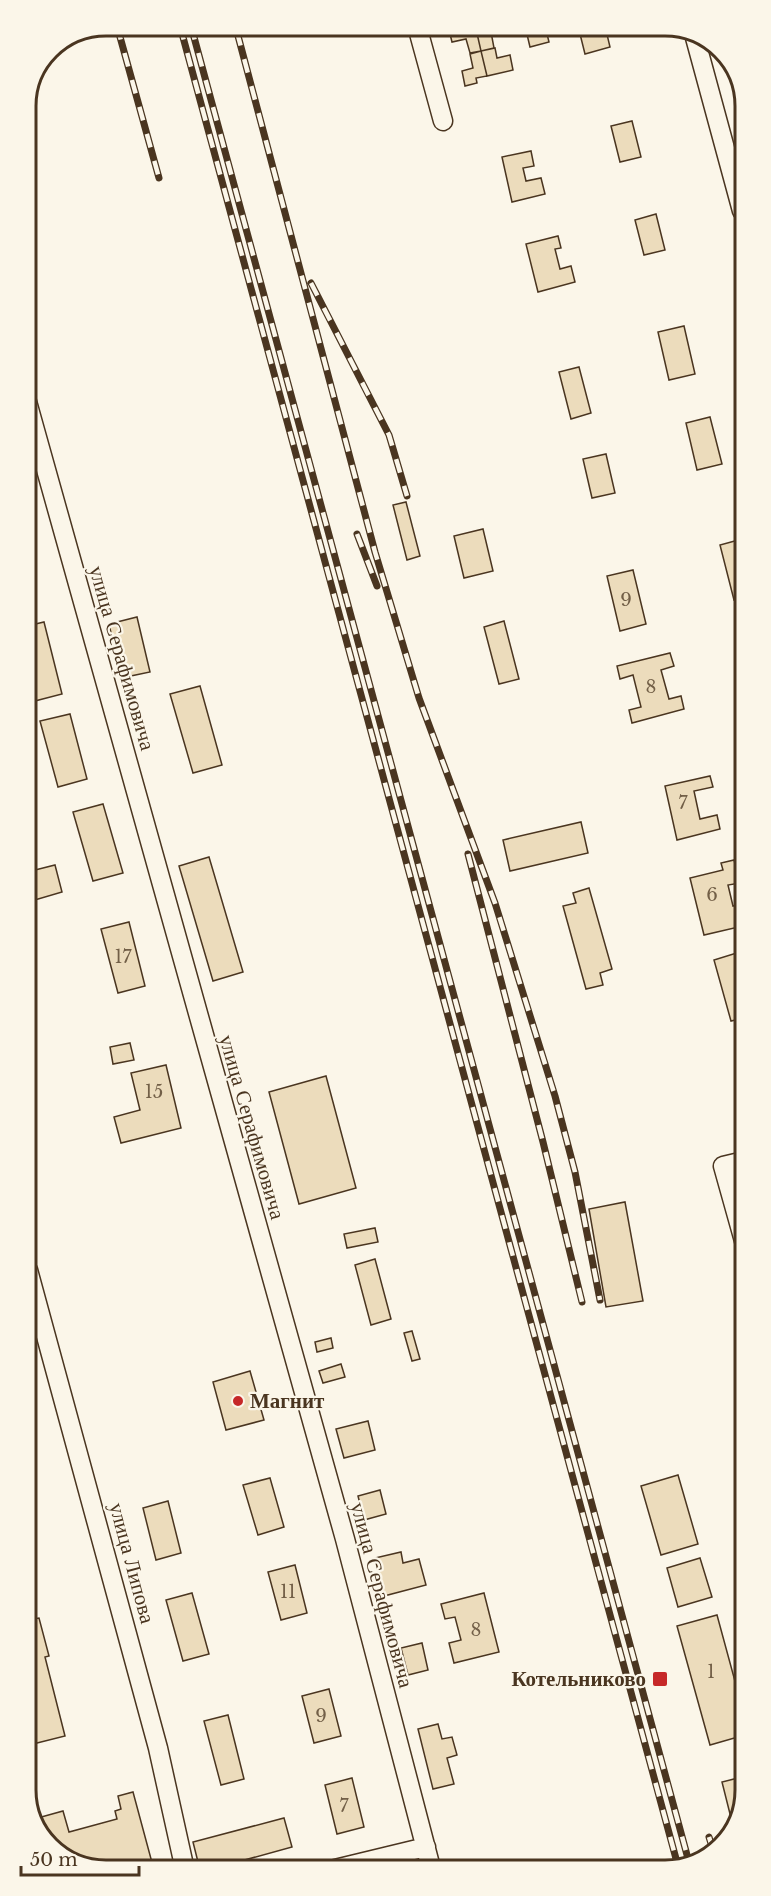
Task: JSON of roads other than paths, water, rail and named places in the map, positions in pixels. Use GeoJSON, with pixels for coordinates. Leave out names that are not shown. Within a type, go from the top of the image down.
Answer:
{"type":"FeatureCollection","features":[{"type":"Feature","properties":{"kind":"street"},"geometry":{"type":"LineString","coordinates":[[420,36],[442,121]]}},
{"type":"Feature","properties":{"kind":"street"},"geometry":{"type":"LineString","coordinates":[[697,43],[735,185]]}},
{"type":"Feature","properties":{"kind":"street","name":"улица Серафимовича"},"geometry":{"type":"LineString","coordinates":[[36,434],[345,1539],[429,1860]]}},
{"type":"Feature","properties":{"kind":"street"},"geometry":{"type":"LineString","coordinates":[[735,1163],[723,1166],[735,1209]]}},
{"type":"Feature","properties":{"kind":"street","name":"улица Липова"},"geometry":{"type":"LineString","coordinates":[[36,1299],[155,1738],[183,1860]]}},
{"type":"Feature","properties":{"kind":"street"},"geometry":{"type":"LineString","coordinates":[[372,1860],[426,1847]]}},
{"type":"Feature","properties":{"kind":"railway"},"geometry":{"type":"LineString","coordinates":[[120,36],[159,178]]}},
{"type":"Feature","properties":{"kind":"railway"},"geometry":{"type":"LineString","coordinates":[[183,36],[676,1859]]}},
{"type":"Feature","properties":{"kind":"railway"},"geometry":{"type":"LineString","coordinates":[[194,36],[687,1856]]}},
{"type":"Feature","properties":{"kind":"railway"},"geometry":{"type":"LineString","coordinates":[[238,36],[375,552],[419,698],[495,903],[555,1096],[575,1172],[600,1300]]}},
{"type":"Feature","properties":{"kind":"railway"},"geometry":{"type":"LineString","coordinates":[[311,283],[389,435],[407,496]]}},
{"type":"Feature","properties":{"kind":"railway"},"geometry":{"type":"LineString","coordinates":[[357,534],[377,586]]}},
{"type":"Feature","properties":{"kind":"railway"},"geometry":{"type":"LineString","coordinates":[[468,854],[582,1302]]}},
{"type":"Feature","properties":{"kind":"railway"},"geometry":{"type":"LineString","coordinates":[[709,1837],[711,1843]]}},
{"type":"Feature","properties":{"kind":"place","name":"Магнит"},"geometry":{"type":"Point","coordinates":[238,1401]}},
{"type":"Feature","properties":{"kind":"place","name":"Котельниково"},"geometry":{"type":"Point","coordinates":[660,1679]}}]}
